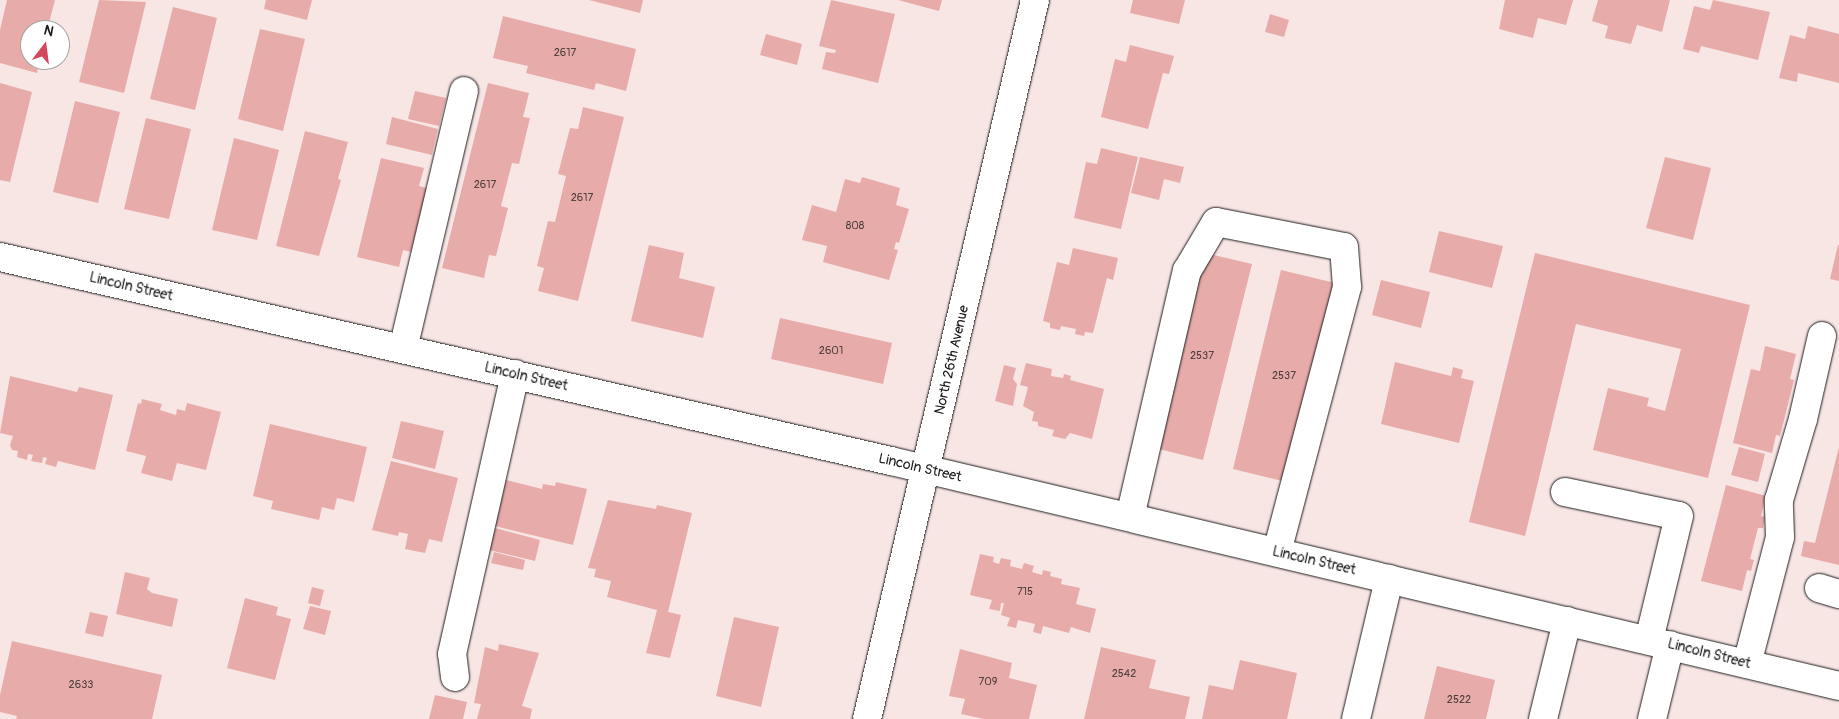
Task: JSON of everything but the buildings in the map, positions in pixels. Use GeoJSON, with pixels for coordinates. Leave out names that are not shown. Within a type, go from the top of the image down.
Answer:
{"type":"FeatureCollection","features":[{"type":"Feature","properties":{"kind":"street","name":"North 26th Avenue"},"geometry":{"type":"LineString","coordinates":[[868,719],[1035,0]]}},
{"type":"Feature","properties":{"kind":"street"},"geometry":{"type":"LineString","coordinates":[[403,349],[464,91]]}},
{"type":"Feature","properties":{"kind":"street"},"geometry":{"type":"LineString","coordinates":[[1130,517],[1187,271],[1216,222],[1344,247],[1347,287],[1277,552]]}},
{"type":"Feature","properties":{"kind":"street","name":"Lincoln Street"},"geometry":{"type":"LineString","coordinates":[[0,257],[927,469],[1839,686]]}},
{"type":"Feature","properties":{"kind":"street"},"geometry":{"type":"LineString","coordinates":[[1747,664],[1780,537],[1779,500],[1803,418],[1822,336]]}},
{"type":"Feature","properties":{"kind":"street"},"geometry":{"type":"LineString","coordinates":[[455,677],[452,654],[515,374]]}},
{"type":"Feature","properties":{"kind":"street"},"geometry":{"type":"LineString","coordinates":[[1565,492],[1679,516],[1659,643],[1652,719]]}},
{"type":"Feature","properties":{"kind":"street"},"geometry":{"type":"LineString","coordinates":[[1356,719],[1389,579]]}},
{"type":"Feature","properties":{"kind":"street"},"geometry":{"type":"LineString","coordinates":[[1542,719],[1567,621]]}}]}
